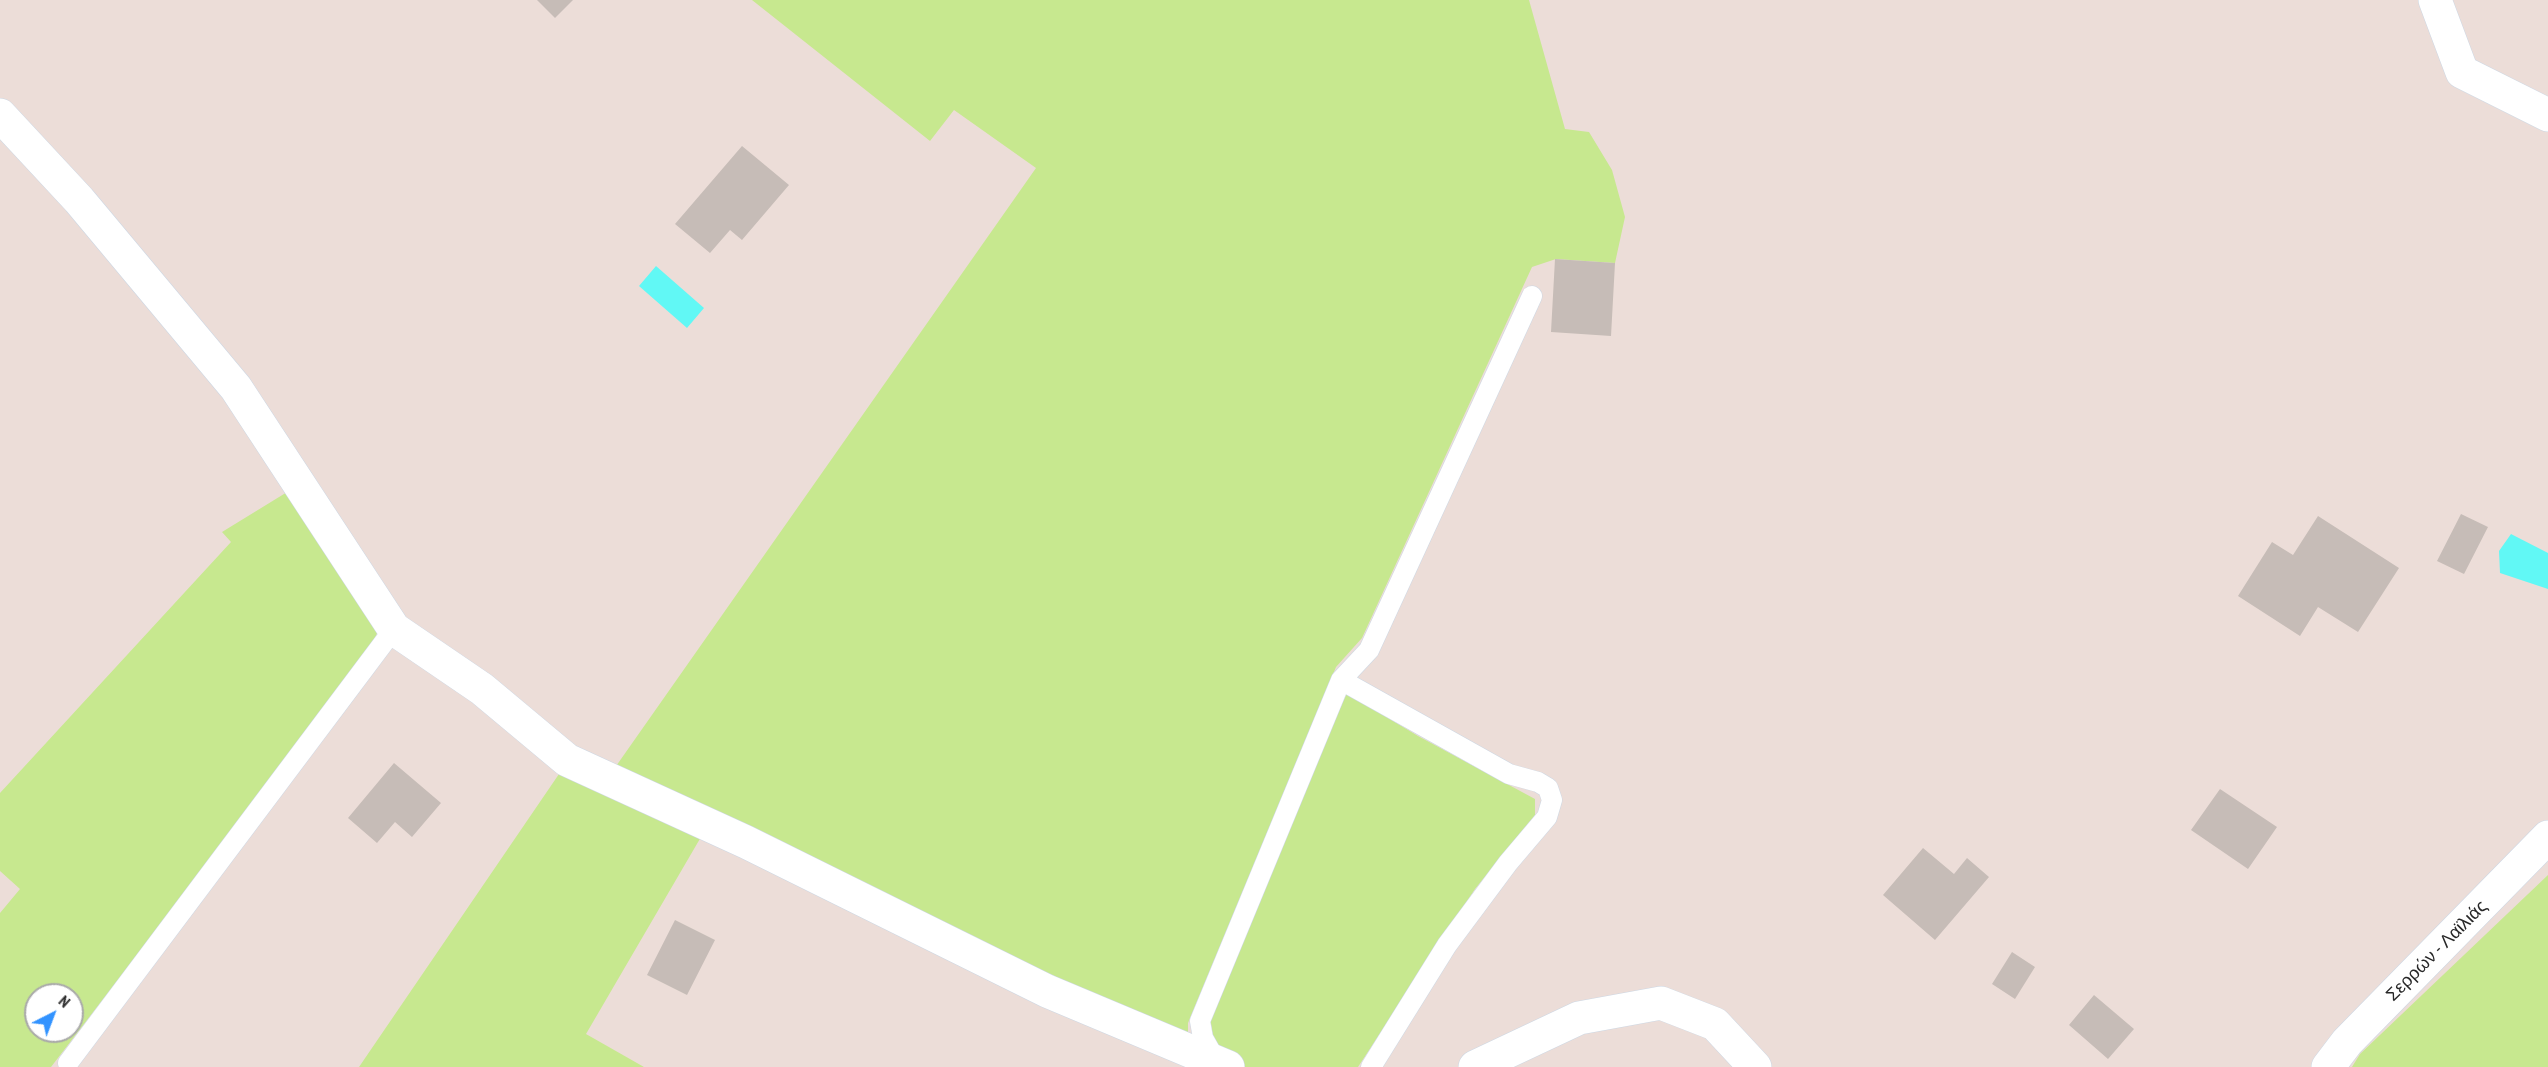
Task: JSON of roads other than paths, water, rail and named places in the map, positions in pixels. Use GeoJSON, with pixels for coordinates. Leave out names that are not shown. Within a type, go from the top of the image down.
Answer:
{"type":"FeatureCollection","features":[{"type":"Feature","properties":{"kind":"street"},"geometry":{"type":"LineString","coordinates":[[2435,0],[2462,72],[2548,115]]}},
{"type":"Feature","properties":{"kind":"street"},"geometry":{"type":"LineString","coordinates":[[0,115],[79,200],[236,388],[394,629],[482,689],[567,760],[746,842],[1047,991],[1222,1064]]}},
{"type":"Feature","properties":{"kind":"street","name":"Σερρών - Λαϊλιάς"},"geometry":{"type":"LineString","coordinates":[[2328,1067],[2347,1042],[2548,837]]}},
{"type":"Feature","properties":{"kind":"street"},"geometry":{"type":"LineString","coordinates":[[1475,1067],[1580,1018],[1661,1003],[1715,1024],[1755,1067]]}},
{"type":"Feature","properties":{"kind":"lane"},"geometry":{"type":"LineString","coordinates":[[1222,1064],[1203,1038],[1200,1021],[1341,680],[1369,650],[1532,296]]}},
{"type":"Feature","properties":{"kind":"lane"},"geometry":{"type":"LineString","coordinates":[[68,1063],[394,629]]}},
{"type":"Feature","properties":{"kind":"lane"},"geometry":{"type":"LineString","coordinates":[[1341,680],[1509,774],[1538,782],[1548,788],[1552,800],[1547,817],[1508,863],[1447,945],[1371,1067]]}},
{"type":"Feature","properties":{"kind":"water"},"geometry":{"type":"Polygon","coordinates":[[[656,266],[704,308],[687,328],[639,286],[656,266]]]}},
{"type":"Feature","properties":{"kind":"water"},"geometry":{"type":"Polygon","coordinates":[[[2511,534],[2548,553],[2548,589],[2500,573],[2499,551],[2511,534]]]}}]}
